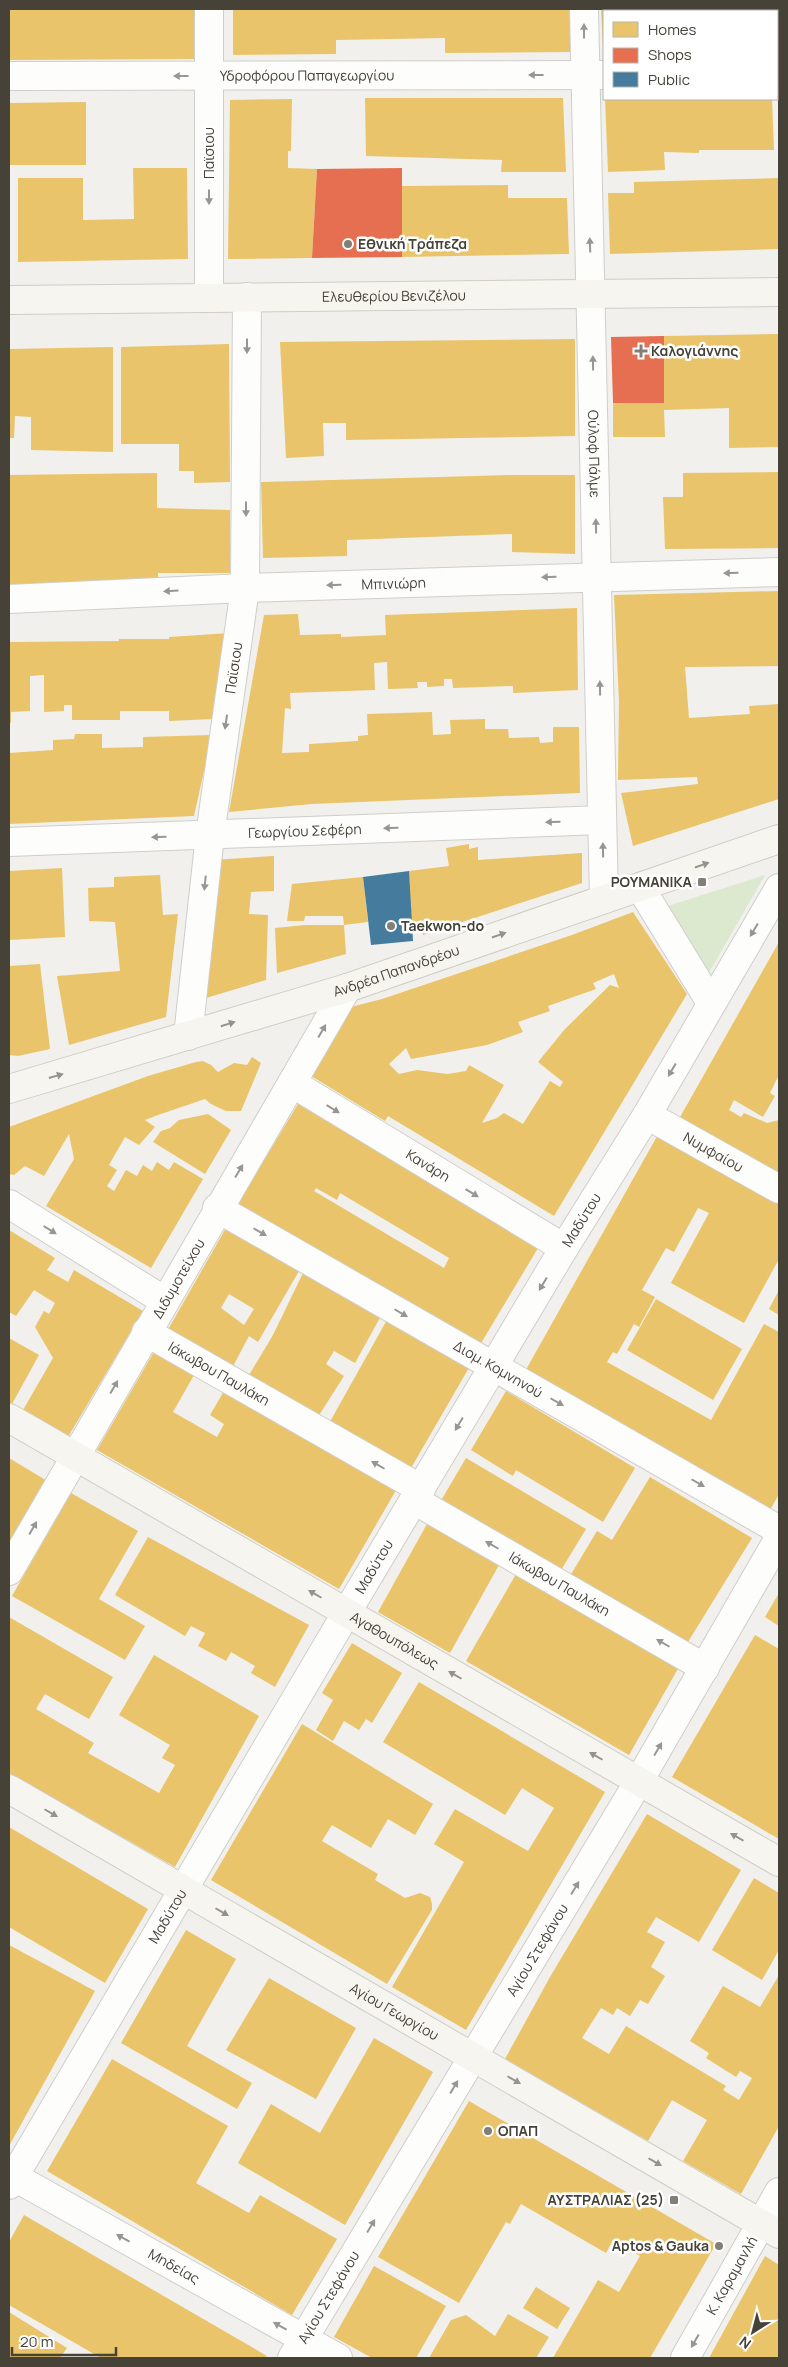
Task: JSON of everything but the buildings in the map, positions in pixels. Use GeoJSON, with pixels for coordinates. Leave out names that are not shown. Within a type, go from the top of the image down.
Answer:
{"type":"FeatureCollection","features":[{"type":"Feature","properties":{"kind":"street","name":"Παϊσιου"},"geometry":{"type":"LineString","coordinates":[[208,9],[209,298]]}},
{"type":"Feature","properties":{"kind":"street","name":"Ούλοφ Πάλμε"},"geometry":{"type":"LineString","coordinates":[[584,9],[594,75],[592,294],[604,899]]}},
{"type":"Feature","properties":{"kind":"street","name":"Υδροφόρου Παπαγεωργίου"},"geometry":{"type":"LineString","coordinates":[[9,76],[594,75]]}},
{"type":"Feature","properties":{"kind":"street","name":"Ελευθερίου Βενιζέλου"},"geometry":{"type":"LineString","coordinates":[[9,300],[779,292]]}},
{"type":"Feature","properties":{"kind":"street","name":"Παϊσιου"},"geometry":{"type":"LineString","coordinates":[[188,1036],[210,835],[245,588],[248,298]]}},
{"type":"Feature","properties":{"kind":"street","name":"Μπινιώρη"},"geometry":{"type":"LineString","coordinates":[[9,599],[245,588],[779,572]]}},
{"type":"Feature","properties":{"kind":"street","name":"Γεωργίου Σεφέρη"},"geometry":{"type":"LineString","coordinates":[[9,842],[602,820]]}},
{"type":"Feature","properties":{"kind":"street","name":"Ανδρέα Παπανδρέου"},"geometry":{"type":"LineString","coordinates":[[9,1089],[347,988],[640,886],[779,840]]}},
{"type":"Feature","properties":{"kind":"street"},"geometry":{"type":"LineString","coordinates":[[640,886],[711,1003]]}},
{"type":"Feature","properties":{"kind":"street","name":"Μαδύτου"},"geometry":{"type":"LineString","coordinates":[[10,2178],[184,1890],[564,1248],[647,1115],[779,888]]}},
{"type":"Feature","properties":{"kind":"street","name":"Διδυμοτείχου"},"geometry":{"type":"LineString","coordinates":[[9,1571],[217,1208],[347,988]]}},
{"type":"Feature","properties":{"kind":"street","name":"Κανάρη"},"geometry":{"type":"LineString","coordinates":[[292,1084],[564,1248]]}},
{"type":"Feature","properties":{"kind":"street","name":"Νυμφαίου"},"geometry":{"type":"LineString","coordinates":[[647,1115],[779,1190]]}},
{"type":"Feature","properties":{"kind":"street"},"geometry":{"type":"LineString","coordinates":[[9,1204],[165,1300]]}},
{"type":"Feature","properties":{"kind":"street","name":"Διομ. Κομνηνού"},"geometry":{"type":"LineString","coordinates":[[217,1208],[779,1530]]}},
{"type":"Feature","properties":{"kind":"street","name":"Ιάκωβου Παυλάκη"},"geometry":{"type":"LineString","coordinates":[[146,1332],[705,1668]]}},
{"type":"Feature","properties":{"kind":"street","name":"Αγαθουπόλεως"},"geometry":{"type":"LineString","coordinates":[[9,1418],[779,1862]]}},
{"type":"Feature","properties":{"kind":"street","name":"Αγίου Στεφάνου"},"geometry":{"type":"LineString","coordinates":[[298,2349],[639,1781],[779,1538]]}},
{"type":"Feature","properties":{"kind":"street","name":"Αγίου Γεωργίου"},"geometry":{"type":"LineString","coordinates":[[9,1789],[770,2228]]}},
{"type":"Feature","properties":{"kind":"street","name":"Μηδείας"},"geometry":{"type":"LineString","coordinates":[[10,2178],[298,2349],[338,2358]]}},
{"type":"Feature","properties":{"kind":"street","name":"Κ. Καραμανλή"},"geometry":{"type":"LineString","coordinates":[[685,2358],[770,2228],[779,2192]]}},
{"type":"Feature","properties":{"kind":"green space"},"geometry":{"type":"Polygon","coordinates":[[[765,875],[709,973],[668,906],[765,875]]]}},
{"type":"Feature","properties":{"kind":"place","name":"Εθνική Τράπεζα"},"geometry":{"type":"Point","coordinates":[348,244]}},
{"type":"Feature","properties":{"kind":"place","name":"Καλογιάννης"},"geometry":{"type":"Point","coordinates":[641,351]}},
{"type":"Feature","properties":{"kind":"place","name":"ΡΟΥΜΑΝΙΚΑ"},"geometry":{"type":"Point","coordinates":[702,882]}},
{"type":"Feature","properties":{"kind":"place","name":"Taekwon-do"},"geometry":{"type":"Point","coordinates":[391,926]}},
{"type":"Feature","properties":{"kind":"place","name":"ΟΠΑΠ"},"geometry":{"type":"Point","coordinates":[488,2131]}},
{"type":"Feature","properties":{"kind":"place","name":"ΑΥΣΤΡΑΛΙΑΣ (25)"},"geometry":{"type":"Point","coordinates":[674,2200]}},
{"type":"Feature","properties":{"kind":"place","name":"Aptos & Gauka"},"geometry":{"type":"Point","coordinates":[719,2246]}}]}
